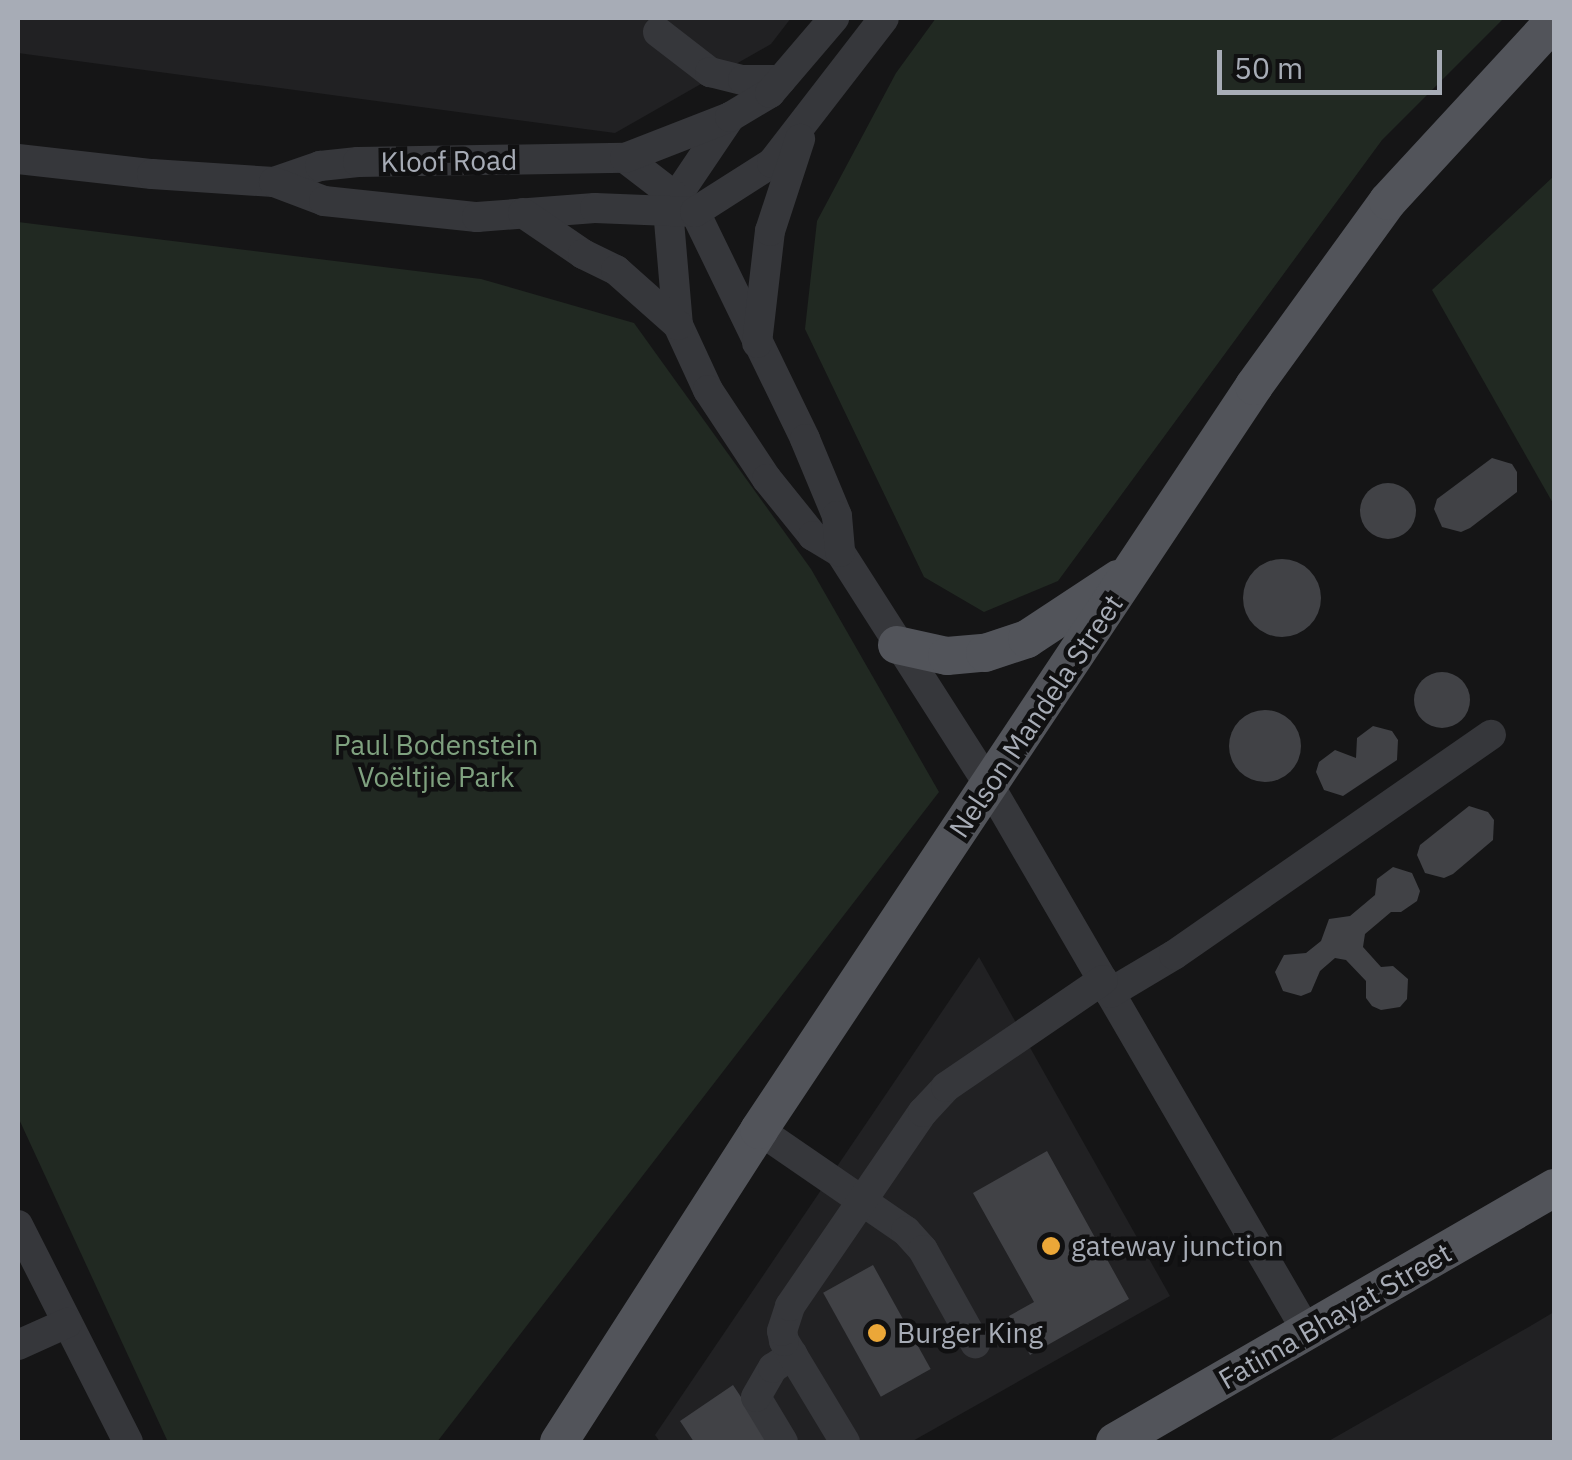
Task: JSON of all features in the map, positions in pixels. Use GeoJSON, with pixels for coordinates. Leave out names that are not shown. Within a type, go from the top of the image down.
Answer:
{"type":"FeatureCollection","features":[{"type":"Feature","properties":{"kind":"main road","name":"Nelson Mandela Street"},"geometry":{"type":"LineString","coordinates":[[559,1442],[759,1130],[1254,386],[1388,201],[1554,21]]}},
{"type":"Feature","properties":{"kind":"main road"},"geometry":{"type":"LineString","coordinates":[[897,645],[947,656],[985,653],[1027,640],[1134,569]]}},
{"type":"Feature","properties":{"kind":"main road","name":"Fatima Bhayat Street"},"geometry":{"type":"LineString","coordinates":[[1115,1442],[1554,1188]]}},
{"type":"Feature","properties":{"kind":"street","name":"Kloof Road"},"geometry":{"type":"LineString","coordinates":[[18,158],[152,174],[274,182],[320,166],[358,162],[624,158],[730,117],[770,93],[834,18]]}},
{"type":"Feature","properties":{"kind":"street"},"geometry":{"type":"LineString","coordinates":[[274,182],[324,201],[477,216],[680,206],[751,180],[804,127],[884,18]]}},
{"type":"Feature","properties":{"kind":"street"},"geometry":{"type":"LineString","coordinates":[[658,32],[710,72],[743,80],[781,80]]}},
{"type":"Feature","properties":{"kind":"street"},"geometry":{"type":"LineString","coordinates":[[678,325],[680,206],[730,117]]}},
{"type":"Feature","properties":{"kind":"street"},"geometry":{"type":"LineString","coordinates":[[757,346],[770,232],[804,127]]}},
{"type":"Feature","properties":{"kind":"street"},"geometry":{"type":"LineString","coordinates":[[624,158],[680,206],[757,346],[837,516],[840,552],[989,785],[1308,1333]]}},
{"type":"Feature","properties":{"kind":"street"},"geometry":{"type":"LineString","coordinates":[[523,213],[628,278],[678,325],[708,390],[767,479],[813,536],[840,552]]}},
{"type":"Feature","properties":{"kind":"street"},"geometry":{"type":"LineString","coordinates":[[846,1442],[782,1331],[790,1306],[923,1112],[946,1087],[1106,987],[1174,956],[1491,735]]}},
{"type":"Feature","properties":{"kind":"street"},"geometry":{"type":"LineString","coordinates":[[759,1130],[892,1218],[923,1250],[975,1343]]}},
{"type":"Feature","properties":{"kind":"street"},"geometry":{"type":"LineString","coordinates":[[18,1225],[128,1442]]}},
{"type":"Feature","properties":{"kind":"street"},"geometry":{"type":"LineString","coordinates":[[18,1346],[67,1323]]}},
{"type":"Feature","properties":{"kind":"street"},"geometry":{"type":"LineString","coordinates":[[783,1442],[756,1397],[773,1368],[792,1354]]}},
{"type":"Feature","properties":{"kind":"shaded area"},"geometry":{"type":"Polygon","coordinates":[[[18,18],[791,18],[771,44],[615,133],[18,53],[18,18]]]}},
{"type":"Feature","properties":{"kind":"shaded area"},"geometry":{"type":"Polygon","coordinates":[[[979,957],[1170,1296],[911,1442],[660,1442],[655,1435],[979,957]]]}},
{"type":"Feature","properties":{"kind":"shaded area"},"geometry":{"type":"Polygon","coordinates":[[[1554,1312],[1554,1442],[1327,1442],[1527,1328],[1554,1312]]]}},
{"type":"Feature","properties":{"kind":"green space"},"geometry":{"type":"Polygon","coordinates":[[[936,18],[1504,18],[1382,140],[1058,581],[984,612],[924,577],[805,329],[817,221],[896,73],[936,18]]]}},
{"type":"Feature","properties":{"kind":"green space"},"geometry":{"type":"Polygon","coordinates":[[[1554,176],[1554,505],[1432,290],[1554,176]]]}},
{"type":"Feature","properties":{"kind":"green space","name":"Paul Bodenstein Voëltjie Park"},"geometry":{"type":"Polygon","coordinates":[[[18,222],[481,279],[634,323],[811,569],[939,792],[437,1442],[168,1442],[18,1117],[18,222]]]}},
{"type":"Feature","properties":{"kind":"building"},"geometry":{"type":"Polygon","coordinates":[[[1492,458],[1512,464],[1517,472],[1517,492],[1470,528],[1461,532],[1442,527],[1434,509],[1437,499],[1492,458]]]}},
{"type":"Feature","properties":{"kind":"building"},"geometry":{"type":"Polygon","coordinates":[[[1388,483],[1408,491],[1416,511],[1408,531],[1388,539],[1368,531],[1360,511],[1368,491],[1388,483]]]}},
{"type":"Feature","properties":{"kind":"building"},"geometry":{"type":"Polygon","coordinates":[[[1274,559],[1290,559],[1315,576],[1321,598],[1315,620],[1304,631],[1290,637],[1274,637],[1249,620],[1243,606],[1243,590],[1260,565],[1274,559]]]}},
{"type":"Feature","properties":{"kind":"building"},"geometry":{"type":"Polygon","coordinates":[[[1442,672],[1462,680],[1470,700],[1462,720],[1442,728],[1422,720],[1414,700],[1422,680],[1442,672]]]}},
{"type":"Feature","properties":{"kind":"building"},"geometry":{"type":"Polygon","coordinates":[[[1265,710],[1290,721],[1301,746],[1290,771],[1265,782],[1240,771],[1229,746],[1240,721],[1265,710]]]}},
{"type":"Feature","properties":{"kind":"building"},"geometry":{"type":"Polygon","coordinates":[[[1373,726],[1392,731],[1398,740],[1397,760],[1343,796],[1324,790],[1316,772],[1319,762],[1335,750],[1356,758],[1357,738],[1373,726]]]}},
{"type":"Feature","properties":{"kind":"building"},"geometry":{"type":"Polygon","coordinates":[[[1469,806],[1488,812],[1494,820],[1493,840],[1453,874],[1444,878],[1425,873],[1417,855],[1420,845],[1469,806]]]}},
{"type":"Feature","properties":{"kind":"building"},"geometry":{"type":"Polygon","coordinates":[[[1393,867],[1412,873],[1420,891],[1417,901],[1401,912],[1391,912],[1365,934],[1363,947],[1381,967],[1393,966],[1408,979],[1407,999],[1400,1007],[1381,1010],[1372,1006],[1366,998],[1366,981],[1346,960],[1335,958],[1320,971],[1311,992],[1301,996],[1283,991],[1275,972],[1284,955],[1306,953],[1321,941],[1329,919],[1350,916],[1375,895],[1377,879],[1393,867]]]}},
{"type":"Feature","properties":{"kind":"building","name":"gateway junction"},"geometry":{"type":"Polygon","coordinates":[[[1047,1151],[1129,1299],[1030,1355],[1009,1316],[1034,1302],[973,1193],[1047,1151]]]}},
{"type":"Feature","properties":{"kind":"building"},"geometry":{"type":"Polygon","coordinates":[[[873,1265],[931,1369],[881,1397],[823,1293],[873,1265]]]}},
{"type":"Feature","properties":{"kind":"building"},"geometry":{"type":"Polygon","coordinates":[[[733,1385],[771,1442],[694,1442],[680,1421],[733,1385]]]}},
{"type":"Feature","properties":{"kind":"place","name":"gateway junction"},"geometry":{"type":"Point","coordinates":[1051,1246]}},
{"type":"Feature","properties":{"kind":"place","name":"Burger King"},"geometry":{"type":"Point","coordinates":[877,1333]}}]}
